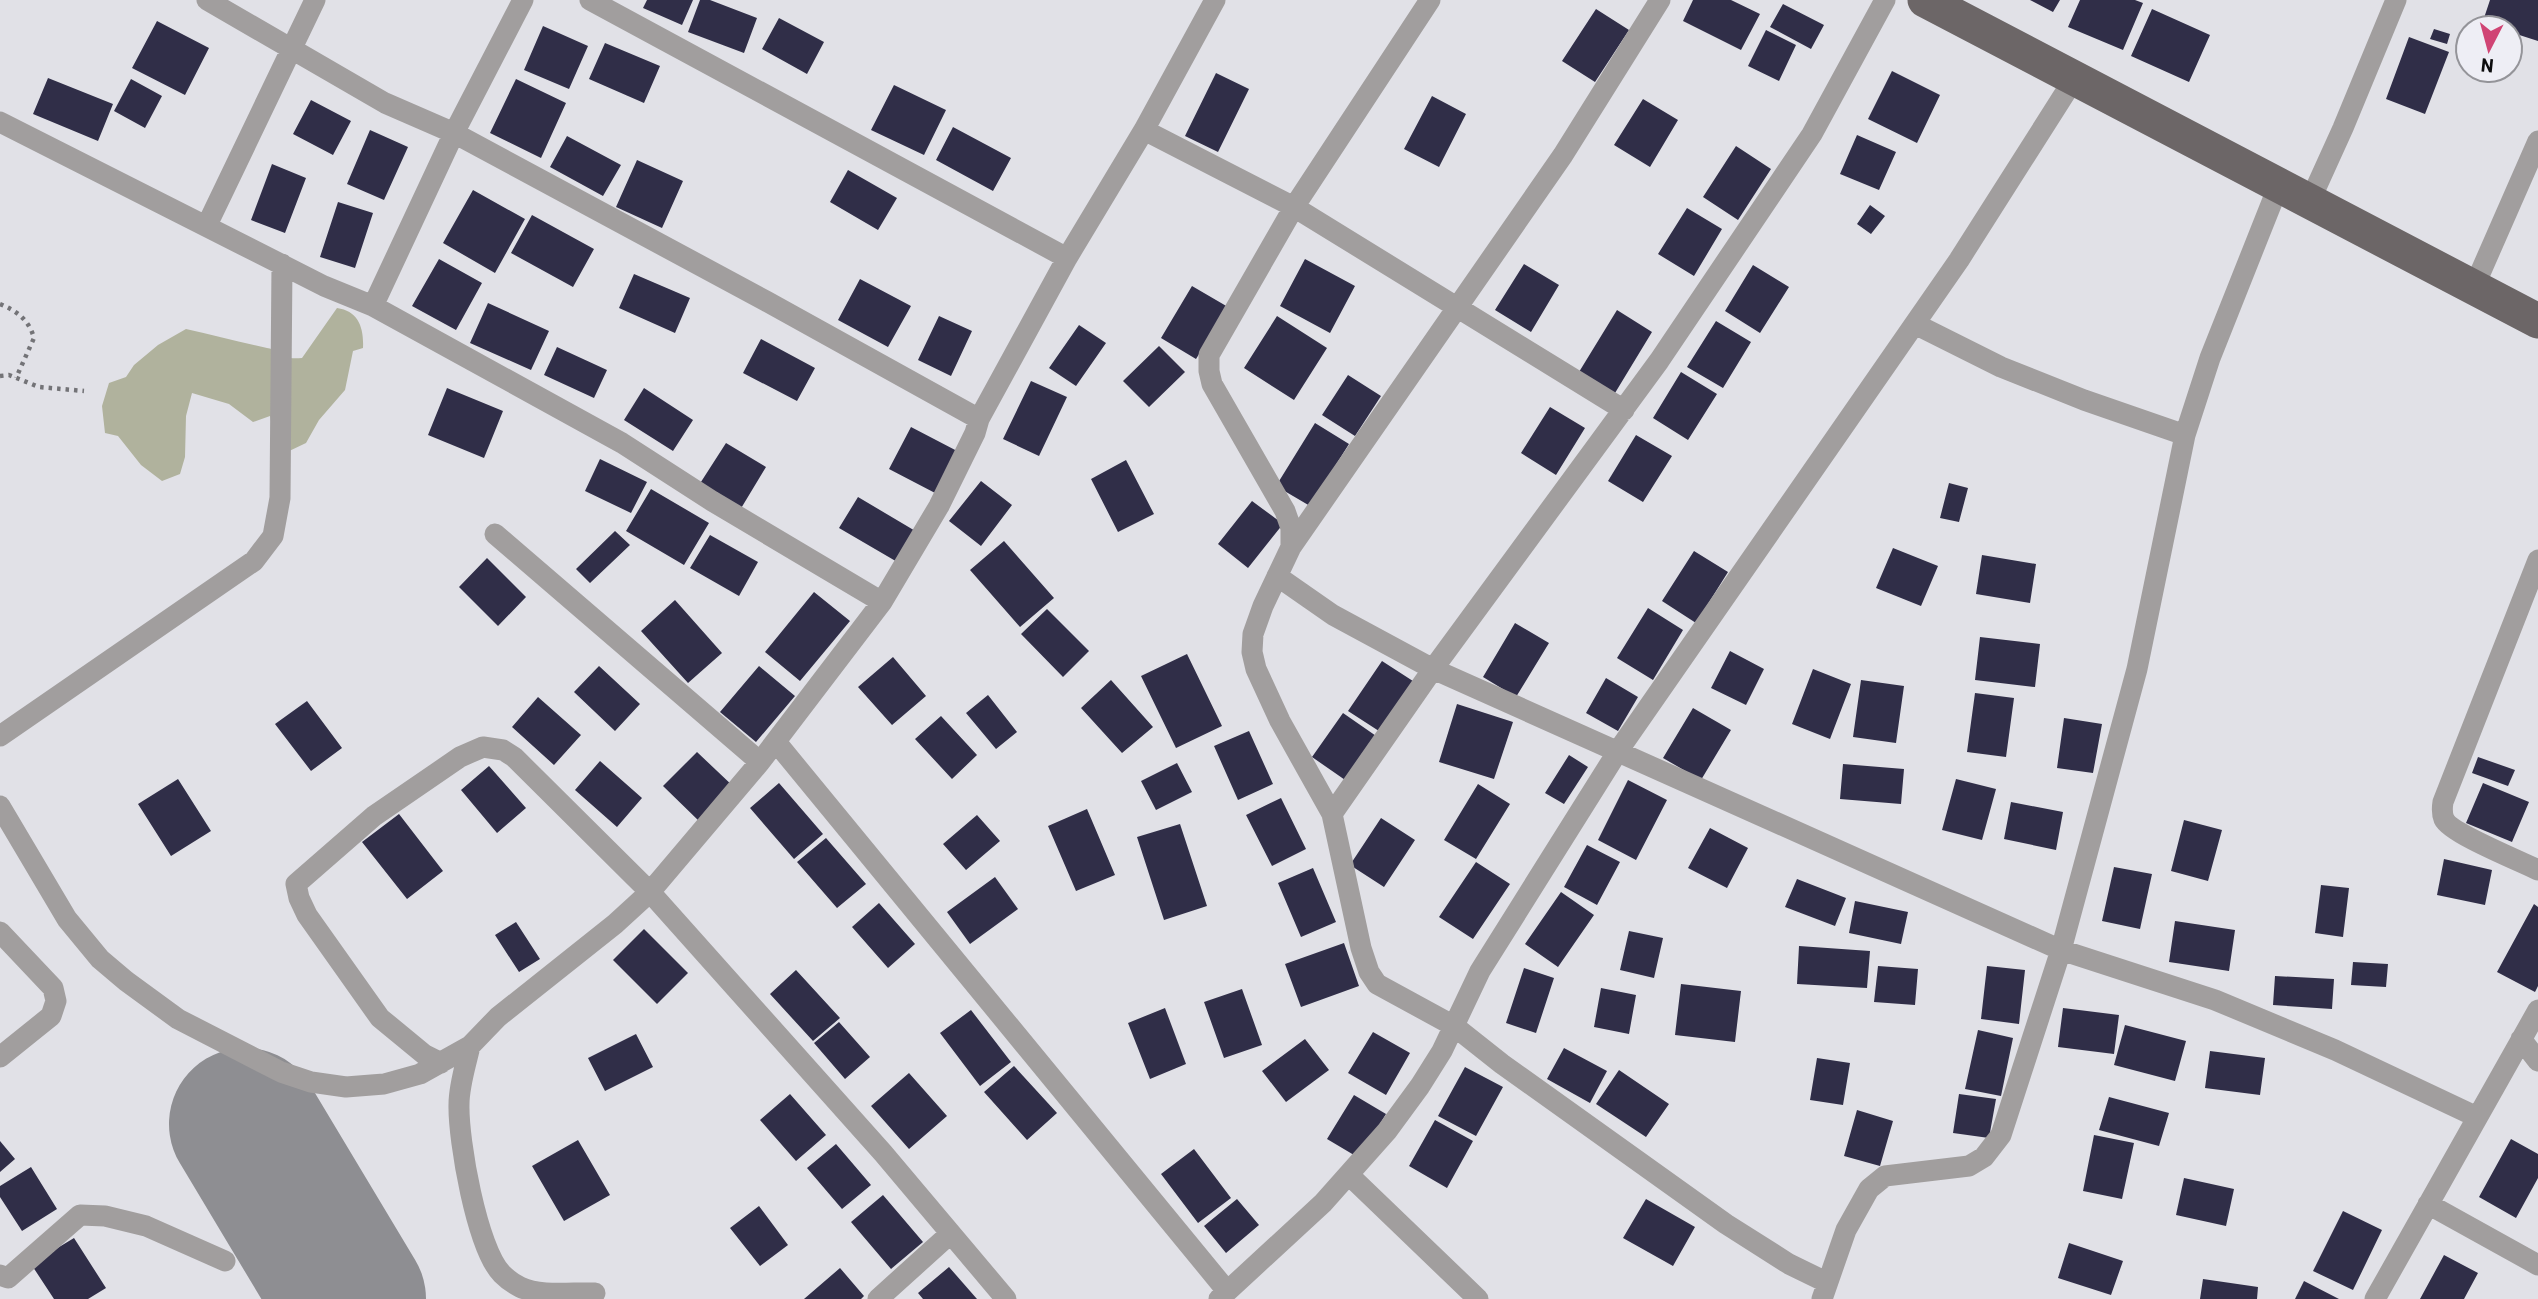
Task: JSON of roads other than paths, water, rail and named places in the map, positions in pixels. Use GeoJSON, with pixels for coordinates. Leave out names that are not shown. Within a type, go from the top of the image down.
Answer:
{"type":"FeatureCollection","features":[{"type":"Feature","properties":{"kind":"main road"},"geometry":{"type":"LineString","coordinates":[[1925,0],[2538,321]]}},
{"type":"Feature","properties":{"kind":"street"},"geometry":{"type":"LineString","coordinates":[[207,0],[385,103],[454,133],[979,419]]}},
{"type":"Feature","properties":{"kind":"street"},"geometry":{"type":"LineString","coordinates":[[207,225],[315,0]]}},
{"type":"Feature","properties":{"kind":"street"},"geometry":{"type":"LineString","coordinates":[[373,306],[454,133],[523,0]]}},
{"type":"Feature","properties":{"kind":"street"},"geometry":{"type":"LineString","coordinates":[[590,0],[1067,258]]}},
{"type":"Feature","properties":{"kind":"street"},"geometry":{"type":"LineString","coordinates":[[0,807],[67,919],[100,959],[178,1019],[281,1072],[312,1082],[346,1087],[384,1084],[420,1074],[470,1046],[498,1017],[615,924],[650,892],[776,742],[882,602],[939,506],[975,433],[979,419],[1067,258],[1144,130],[1215,0]]}},
{"type":"Feature","properties":{"kind":"street"},"geometry":{"type":"LineString","coordinates":[[1292,547],[1291,528],[1285,511],[1212,384],[1209,355],[1293,207],[1430,0]]}},
{"type":"Feature","properties":{"kind":"street"},"geometry":{"type":"LineString","coordinates":[[1660,0],[1563,155],[1496,255],[1456,307],[1292,547],[1253,634],[1252,652],[1256,669],[1280,721],[1332,814],[1361,948],[1377,984],[1454,1026],[1502,1064],[1824,1291],[1846,1230],[1869,1189],[1885,1175],[1969,1166],[1984,1157],[2001,1135],[2061,950],[2137,669],[2185,435],[2210,358],[2294,195],[2343,128],[2396,0]]}},
{"type":"Feature","properties":{"kind":"street"},"geometry":{"type":"LineString","coordinates":[[1332,814],[1433,669],[1624,410],[1806,144],[1885,0]]}},
{"type":"Feature","properties":{"kind":"street"},"geometry":{"type":"LineString","coordinates":[[776,742],[1223,1295],[1349,1175],[1387,1131],[1420,1086],[1454,1026],[1480,971],[1618,751],[1959,260],[2074,79]]}},
{"type":"Feature","properties":{"kind":"street"},"geometry":{"type":"LineString","coordinates":[[0,122],[324,286],[373,306],[621,443],[712,501],[882,602]]}},
{"type":"Feature","properties":{"kind":"street"},"geometry":{"type":"LineString","coordinates":[[1144,130],[1293,207],[1624,410]]}},
{"type":"Feature","properties":{"kind":"street"},"geometry":{"type":"LineString","coordinates":[[2474,287],[2538,141]]}},
{"type":"Feature","properties":{"kind":"street"},"geometry":{"type":"LineString","coordinates":[[0,736],[254,561],[273,536],[280,499],[282,264]]}},
{"type":"Feature","properties":{"kind":"street"},"geometry":{"type":"LineString","coordinates":[[1915,324],[2001,367],[2185,435]]}},
{"type":"Feature","properties":{"kind":"street"},"geometry":{"type":"LineString","coordinates":[[495,534],[760,762]]}},
{"type":"Feature","properties":{"kind":"street"},"geometry":{"type":"LineString","coordinates":[[2538,560],[2447,791],[2442,810],[2444,818],[2456,832],[2538,870]]}},
{"type":"Feature","properties":{"kind":"street"},"geometry":{"type":"LineString","coordinates":[[1277,576],[1332,615],[1433,669],[2061,950],[2215,1000],[2335,1050],[2477,1116]]}},
{"type":"Feature","properties":{"kind":"street"},"geometry":{"type":"LineString","coordinates":[[441,1063],[425,1055],[380,1018],[307,915],[296,884],[374,816],[460,757],[483,747],[503,750],[514,757],[650,892],[883,1153],[1006,1299]]}},
{"type":"Feature","properties":{"kind":"street"},"geometry":{"type":"LineString","coordinates":[[0,932],[53,988],[56,1001],[51,1016],[0,1057]]}},
{"type":"Feature","properties":{"kind":"street"},"geometry":{"type":"LineString","coordinates":[[2375,1299],[2538,1010]]}},
{"type":"Feature","properties":{"kind":"street"},"geometry":{"type":"LineString","coordinates":[[2521,1039],[2538,1061]]}},
{"type":"Feature","properties":{"kind":"street"},"geometry":{"type":"LineString","coordinates":[[470,1046],[459,1102],[469,1186],[484,1240],[501,1273],[520,1287],[534,1291],[595,1293]]}},
{"type":"Feature","properties":{"kind":"street"},"geometry":{"type":"LineString","coordinates":[[1349,1175],[1478,1299]]}},
{"type":"Feature","properties":{"kind":"street"},"geometry":{"type":"LineString","coordinates":[[2428,1204],[2538,1265]]}},
{"type":"Feature","properties":{"kind":"street"},"geometry":{"type":"LineString","coordinates":[[0,1275],[8,1278],[80,1215],[105,1216],[146,1226],[225,1261]]}},
{"type":"Feature","properties":{"kind":"street"},"geometry":{"type":"LineString","coordinates":[[878,1299],[950,1234]]}}]}
